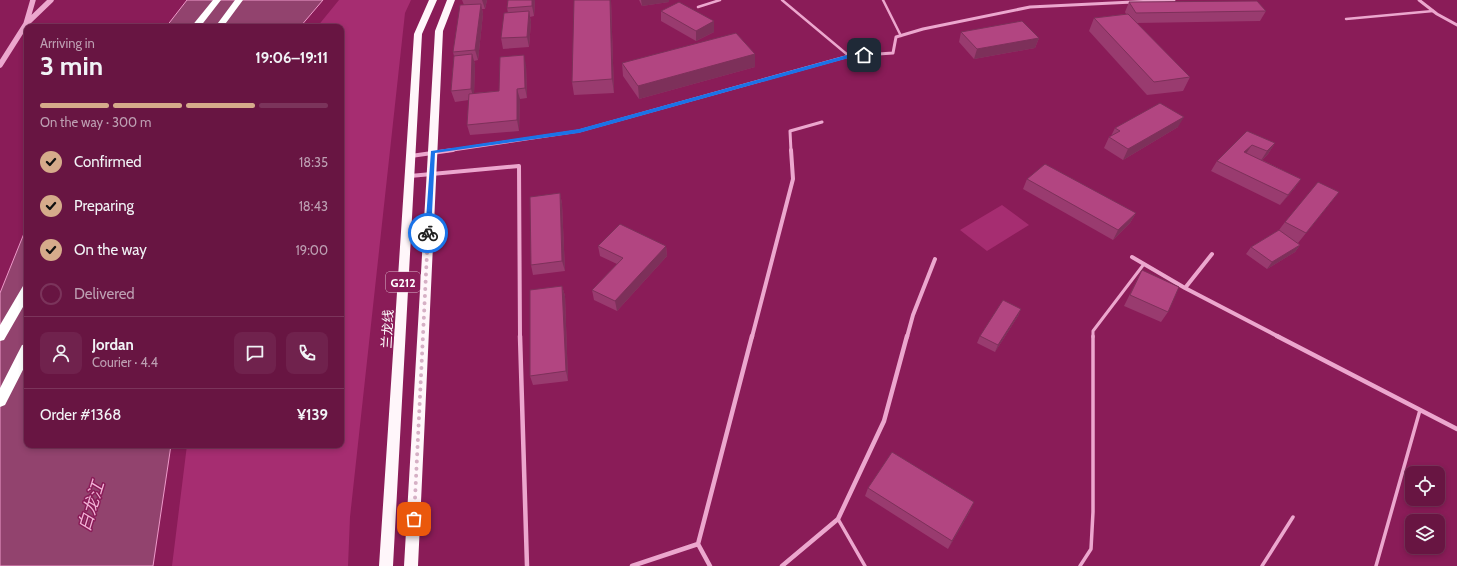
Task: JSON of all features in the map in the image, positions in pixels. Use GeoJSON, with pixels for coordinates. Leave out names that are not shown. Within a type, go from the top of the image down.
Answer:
{"type":"FeatureCollection","features":[{"type":"Feature","properties":{"kind":"highway"},"geometry":{"type":"LineString","coordinates":[[197,24],[217,0]]}},
{"type":"Feature","properties":{"kind":"highway"},"geometry":{"type":"LineString","coordinates":[[221,24],[239,0]]}},
{"type":"Feature","properties":{"kind":"highway","name":"兰龙线"},"geometry":{"type":"LineString","coordinates":[[386,566],[418,34],[433,0]]}},
{"type":"Feature","properties":{"kind":"highway","name":"G212"},"geometry":{"type":"LineString","coordinates":[[411,566],[439,31],[451,0]]}},
{"type":"Feature","properties":{"kind":"highway"},"geometry":{"type":"LineString","coordinates":[[0,336],[24,294]]}},
{"type":"Feature","properties":{"kind":"highway"},"geometry":{"type":"LineString","coordinates":[[0,401],[24,355]]}},
{"type":"Feature","properties":{"kind":"street"},"geometry":{"type":"LineString","coordinates":[[26,24],[33,0]]}},
{"type":"Feature","properties":{"kind":"street"},"geometry":{"type":"LineString","coordinates":[[26,24],[51,0]]}},
{"type":"Feature","properties":{"kind":"street"},"geometry":{"type":"LineString","coordinates":[[411,156],[579,131],[849,56],[893,54],[896,37],[1030,7],[1174,0]]}},
{"type":"Feature","properties":{"kind":"street"},"geometry":{"type":"LineString","coordinates":[[1419,0],[1433,11],[1457,25]]}},
{"type":"Feature","properties":{"kind":"street"},"geometry":{"type":"LineString","coordinates":[[0,65],[24,27]]}},
{"type":"Feature","properties":{"kind":"street"},"geometry":{"type":"LineString","coordinates":[[710,566],[698,544],[793,179],[790,131],[822,122]]}},
{"type":"Feature","properties":{"kind":"street"},"geometry":{"type":"LineString","coordinates":[[410,176],[519,166],[519,308],[527,566]]}},
{"type":"Feature","properties":{"kind":"street"},"geometry":{"type":"LineString","coordinates":[[1185,288],[1212,254]]}},
{"type":"Feature","properties":{"kind":"street"},"geometry":{"type":"LineString","coordinates":[[1132,256],[1185,288],[1457,429]]}},
{"type":"Feature","properties":{"kind":"street"},"geometry":{"type":"LineString","coordinates":[[782,566],[838,519],[884,421],[914,315],[935,259]]}},
{"type":"Feature","properties":{"kind":"street"},"geometry":{"type":"LineString","coordinates":[[632,566],[698,544]]}},
{"type":"Feature","properties":{"kind":"lane"},"geometry":{"type":"LineString","coordinates":[[698,7],[720,0]]}},
{"type":"Feature","properties":{"kind":"lane"},"geometry":{"type":"LineString","coordinates":[[782,0],[849,56]]}},
{"type":"Feature","properties":{"kind":"lane"},"geometry":{"type":"LineString","coordinates":[[883,0],[901,36]]}},
{"type":"Feature","properties":{"kind":"lane"},"geometry":{"type":"LineString","coordinates":[[1346,19],[1433,11]]}},
{"type":"Feature","properties":{"kind":"lane"},"geometry":{"type":"LineString","coordinates":[[1080,566],[1091,548],[1093,512],[1093,331],[1144,264]]}},
{"type":"Feature","properties":{"kind":"lane"},"geometry":{"type":"LineString","coordinates":[[1376,566],[1420,410]]}},
{"type":"Feature","properties":{"kind":"lane"},"geometry":{"type":"LineString","coordinates":[[1262,566],[1293,517]]}},
{"type":"Feature","properties":{"kind":"lane"},"geometry":{"type":"LineString","coordinates":[[838,519],[865,566]]}},
{"type":"Feature","properties":{"kind":"shaded area"},"geometry":{"type":"Polygon","coordinates":[[[339,0],[411,0],[405,13],[350,517],[348,566],[172,566],[187,448],[344,448],[344,24],[319,24],[339,0]]]}},
{"type":"Feature","properties":{"kind":"shaded area"},"geometry":{"type":"Polygon","coordinates":[[[1002,205],[1029,225],[987,251],[960,230],[1002,205]]]}},
{"type":"Feature","properties":{"kind":"water"},"geometry":{"type":"Polygon","coordinates":[[[187,0],[323,0],[303,24],[168,24],[187,0]]]}},
{"type":"Feature","properties":{"kind":"water","name":"白龙江"},"geometry":{"type":"Polygon","coordinates":[[[24,233],[24,448],[171,448],[153,566],[0,566],[0,293],[24,233]]]}},
{"type":"Feature","properties":{"kind":"building"},"geometry":{"type":"Polygon","coordinates":[[[508,0],[532,0],[532,6],[507,8],[508,0]]]}},
{"type":"Feature","properties":{"kind":"building"},"geometry":{"type":"Polygon","coordinates":[[[574,0],[610,0],[612,79],[572,82],[574,0]]]}},
{"type":"Feature","properties":{"kind":"building"},"geometry":{"type":"Polygon","coordinates":[[[1257,1],[1266,11],[1136,13],[1129,2],[1257,1]]]}},
{"type":"Feature","properties":{"kind":"building"},"geometry":{"type":"Polygon","coordinates":[[[679,2],[714,21],[696,31],[661,11],[679,2]]]}},
{"type":"Feature","properties":{"kind":"building"},"geometry":{"type":"Polygon","coordinates":[[[481,4],[475,50],[453,52],[460,5],[481,4]]]}},
{"type":"Feature","properties":{"kind":"building"},"geometry":{"type":"Polygon","coordinates":[[[529,11],[527,37],[501,38],[504,13],[529,11]]]}},
{"type":"Feature","properties":{"kind":"building"},"geometry":{"type":"Polygon","coordinates":[[[1128,14],[1190,77],[1154,82],[1094,18],[1128,14]]]}},
{"type":"Feature","properties":{"kind":"building"},"geometry":{"type":"Polygon","coordinates":[[[1022,21],[1039,38],[977,49],[961,32],[1022,21]]]}},
{"type":"Feature","properties":{"kind":"building"},"geometry":{"type":"Polygon","coordinates":[[[736,33],[755,54],[638,86],[622,63],[736,33]]]}},
{"type":"Feature","properties":{"kind":"building"},"geometry":{"type":"Polygon","coordinates":[[[472,54],[471,89],[451,91],[454,56],[472,54]]]}},
{"type":"Feature","properties":{"kind":"building"},"geometry":{"type":"Polygon","coordinates":[[[524,55],[525,88],[517,89],[517,120],[467,125],[469,94],[499,91],[500,57],[524,55]]]}},
{"type":"Feature","properties":{"kind":"building"},"geometry":{"type":"Polygon","coordinates":[[[1160,103],[1184,117],[1128,149],[1109,137],[1120,131],[1115,128],[1160,103]]]}},
{"type":"Feature","properties":{"kind":"building"},"geometry":{"type":"Polygon","coordinates":[[[1247,131],[1275,143],[1267,151],[1252,145],[1244,152],[1301,179],[1288,195],[1217,161],[1247,131]]]}},
{"type":"Feature","properties":{"kind":"building"},"geometry":{"type":"Polygon","coordinates":[[[1045,164],[1136,213],[1118,230],[1027,179],[1045,164]]]}},
{"type":"Feature","properties":{"kind":"building"},"geometry":{"type":"Polygon","coordinates":[[[1318,182],[1339,192],[1306,233],[1285,222],[1318,182]]]}},
{"type":"Feature","properties":{"kind":"building"},"geometry":{"type":"Polygon","coordinates":[[[560,193],[562,261],[531,265],[530,197],[560,193]]]}},
{"type":"Feature","properties":{"kind":"building"},"geometry":{"type":"Polygon","coordinates":[[[620,224],[666,246],[615,301],[592,290],[623,258],[598,246],[620,224]]]}},
{"type":"Feature","properties":{"kind":"building"},"geometry":{"type":"Polygon","coordinates":[[[1279,230],[1300,245],[1272,262],[1251,247],[1279,230]]]}},
{"type":"Feature","properties":{"kind":"building"},"geometry":{"type":"Polygon","coordinates":[[[1142,270],[1179,287],[1168,312],[1130,295],[1142,270]]]}},
{"type":"Feature","properties":{"kind":"building"},"geometry":{"type":"Polygon","coordinates":[[[562,286],[566,371],[530,376],[530,290],[562,286]]]}},
{"type":"Feature","properties":{"kind":"building"},"geometry":{"type":"Polygon","coordinates":[[[1003,300],[1021,309],[998,345],[980,336],[1003,300]]]}},
{"type":"Feature","properties":{"kind":"building"},"geometry":{"type":"Polygon","coordinates":[[[892,452],[974,502],[952,541],[868,488],[892,452]]]}},
{"type":"Feature","properties":{"kind":"way so far"},"geometry":{"type":"LineString","coordinates":[[414,519],[428,233]]}},
{"type":"Feature","properties":{"kind":"route"},"geometry":{"type":"LineString","coordinates":[[428,233],[432,152],[579,131],[849,56],[864,55]]}}]}
